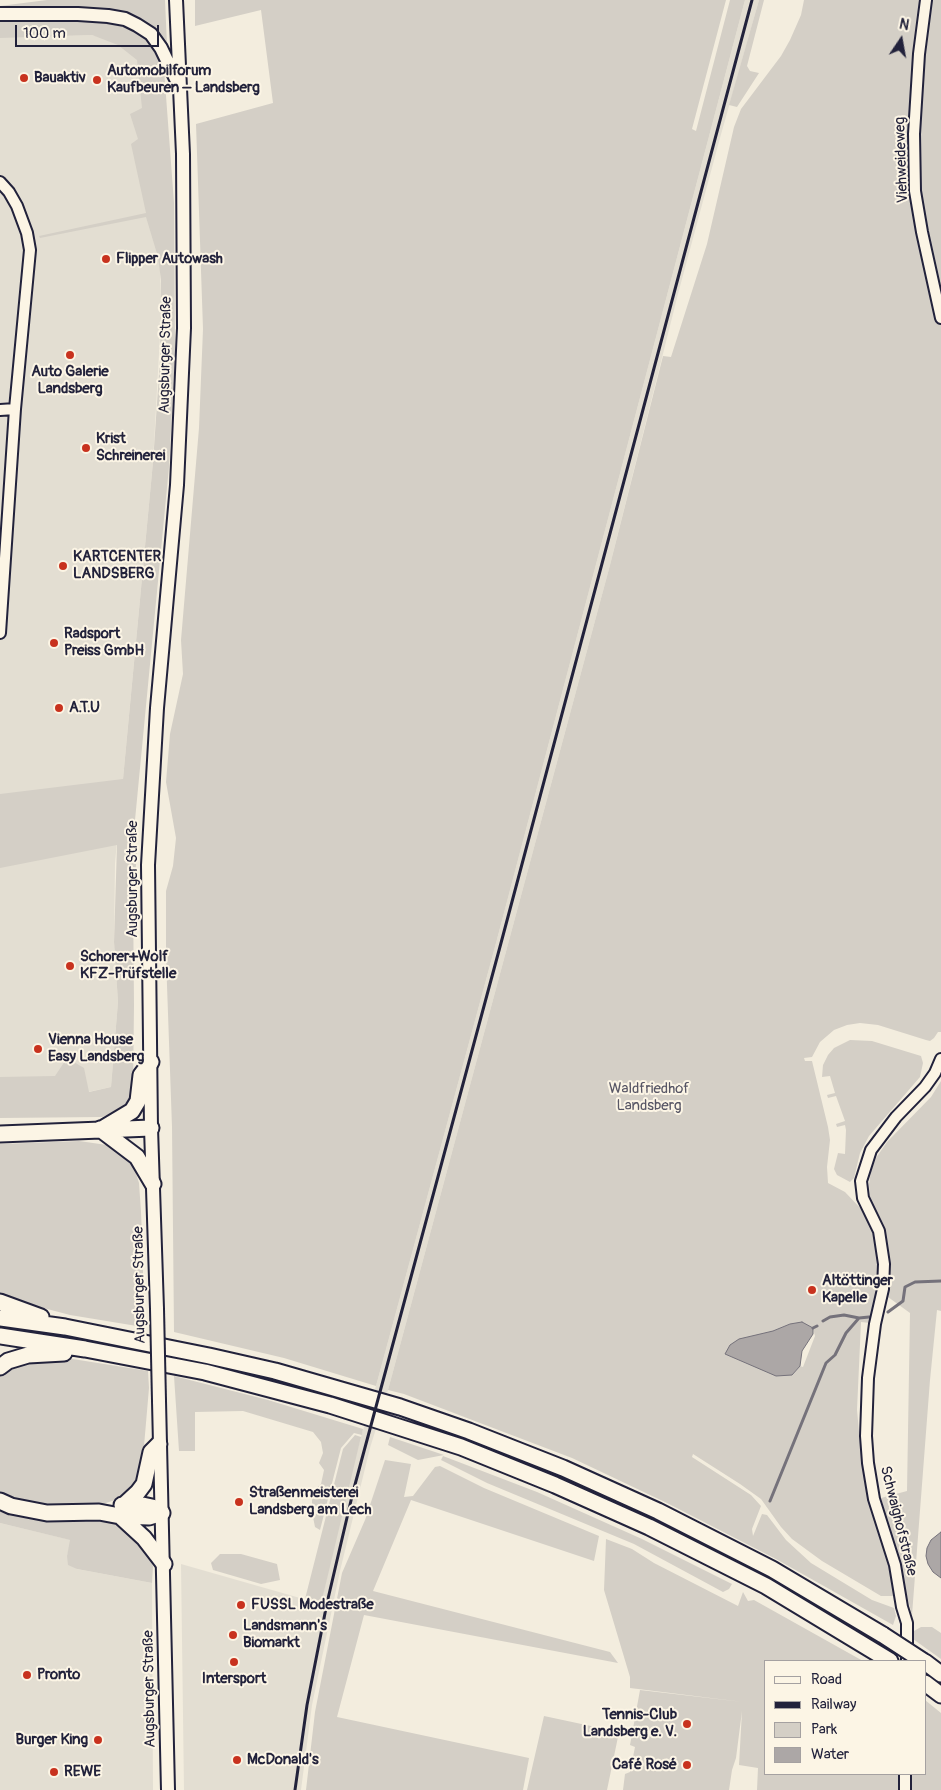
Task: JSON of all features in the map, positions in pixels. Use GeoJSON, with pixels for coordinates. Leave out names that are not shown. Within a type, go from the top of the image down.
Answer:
{"type":"FeatureCollection","features":[{"type":"Feature","properties":{"kind":"highway"},"geometry":{"type":"LineString","coordinates":[[100,1129],[132,1111],[138,1101],[141,1075],[151,1062]]}},
{"type":"Feature","properties":{"kind":"highway"},"geometry":{"type":"LineString","coordinates":[[0,1134],[152,1128]]}},
{"type":"Feature","properties":{"kind":"highway"},"geometry":{"type":"LineString","coordinates":[[100,1129],[138,1157],[153,1184]]}},
{"type":"Feature","properties":{"kind":"highway"},"geometry":{"type":"LineString","coordinates":[[0,1302],[66,1327]]}},
{"type":"Feature","properties":{"kind":"highway"},"geometry":{"type":"LineString","coordinates":[[0,1318],[66,1327],[275,1371],[400,1407],[469,1431],[563,1468],[658,1511],[772,1569],[883,1635],[921,1660]]}},
{"type":"Feature","properties":{"kind":"highway"},"geometry":{"type":"LineString","coordinates":[[0,1336],[123,1356],[205,1372],[330,1404],[421,1434],[555,1484],[674,1539],[766,1586],[886,1659]]}},
{"type":"Feature","properties":{"kind":"highway"},"geometry":{"type":"LineString","coordinates":[[0,1367],[8,1361],[28,1355],[56,1352],[123,1356]]}},
{"type":"Feature","properties":{"kind":"highway"},"geometry":{"type":"LineString","coordinates":[[123,1510],[144,1484],[151,1452],[159,1444]]}},
{"type":"Feature","properties":{"kind":"highway"},"geometry":{"type":"LineString","coordinates":[[0,1501],[20,1509],[47,1513],[99,1512],[152,1507],[162,1513]]}},
{"type":"Feature","properties":{"kind":"highway"},"geometry":{"type":"LineString","coordinates":[[123,1510],[164,1564]]}},
{"type":"Feature","properties":{"kind":"highway"},"geometry":{"type":"LineString","coordinates":[[926,1663],[941,1674]]}},
{"type":"Feature","properties":{"kind":"highway"},"geometry":{"type":"LineString","coordinates":[[926,1684],[941,1695]]}},
{"type":"Feature","properties":{"kind":"main road","name":"Augsburger Straße"},"geometry":{"type":"LineString","coordinates":[[168,1790],[165,1722],[164,1564],[159,1444],[153,1184],[148,865],[157,708],[177,485],[184,328],[183,154],[176,0]]}},
{"type":"Feature","properties":{"kind":"main road"},"geometry":{"type":"LineString","coordinates":[[0,14],[78,14],[125,19],[151,34],[161,48],[179,86]]}},
{"type":"Feature","properties":{"kind":"street","name":"Viehweideweg"},"geometry":{"type":"LineString","coordinates":[[926,0],[919,54],[914,134],[915,191],[941,318]]}},
{"type":"Feature","properties":{"kind":"street"},"geometry":{"type":"LineString","coordinates":[[0,182],[9,192],[17,206],[27,233],[30,250],[15,409],[0,633]]}},
{"type":"Feature","properties":{"kind":"street"},"geometry":{"type":"LineString","coordinates":[[0,410],[15,409]]}},
{"type":"Feature","properties":{"kind":"street","name":"Schwaighofstraße"},"geometry":{"type":"LineString","coordinates":[[907,1660],[907,1623],[894,1565],[874,1499],[868,1463],[866,1436],[867,1385],[875,1324],[883,1289],[884,1264],[879,1230],[863,1198],[862,1181],[871,1150],[896,1117],[925,1087],[941,1059]]}},
{"type":"Feature","properties":{"kind":"street"},"geometry":{"type":"LineString","coordinates":[[905,1775],[905,1790]]}},
{"type":"Feature","properties":{"kind":"shaded area"},"geometry":{"type":"Polygon","coordinates":[[[745,0],[759,0],[678,294],[610,565],[388,1390],[370,1448],[340,1571],[312,1705],[301,1790],[184,1790],[181,1564],[321,1604],[346,1491],[496,943],[745,0]]]}},
{"type":"Feature","properties":{"kind":"shaded area"},"geometry":{"type":"Polygon","coordinates":[[[0,34],[92,35],[114,41],[139,57],[159,171],[161,317],[153,462],[115,863],[114,942],[118,1002],[111,1087],[0,1111],[0,34]]]}},
{"type":"Feature","properties":{"kind":"shaded area"},"geometry":{"type":"Polygon","coordinates":[[[0,1523],[71,1540],[67,1556],[77,1569],[152,1583],[153,1790],[0,1790],[0,1523]]]}},
{"type":"Feature","properties":{"kind":"green space"},"geometry":{"type":"Polygon","coordinates":[[[47,0],[165,0],[167,45],[146,24],[0,9],[0,6],[47,0]]]}},
{"type":"Feature","properties":{"kind":"green space"},"geometry":{"type":"Polygon","coordinates":[[[195,0],[726,0],[692,129],[696,131],[730,0],[745,0],[496,943],[376,1386],[284,1358],[174,1332],[172,1127],[166,957],[166,891],[173,866],[176,838],[166,782],[170,734],[183,674],[181,640],[199,428],[203,329],[196,124],[273,103],[261,10],[195,26],[195,0]]]}},
{"type":"Feature","properties":{"kind":"green space"},"geometry":{"type":"Polygon","coordinates":[[[759,0],[764,0],[747,66],[750,71],[759,73],[737,107],[729,105],[759,0]]]}},
{"type":"Feature","properties":{"kind":"green space","name":"Waldfriedhof Landsberg"},"geometry":{"type":"Polygon","coordinates":[[[804,0],[922,0],[909,131],[917,132],[932,0],[941,0],[941,1032],[938,1032],[930,1041],[878,1025],[860,1023],[847,1025],[834,1030],[820,1042],[812,1057],[804,1058],[805,1061],[812,1061],[828,1127],[830,1140],[827,1167],[828,1183],[845,1192],[864,1212],[872,1228],[876,1250],[879,1272],[878,1294],[870,1323],[861,1322],[857,1410],[862,1464],[890,1567],[894,1596],[881,1596],[822,1561],[792,1539],[761,1499],[693,1454],[692,1457],[751,1495],[761,1506],[752,1529],[753,1536],[762,1514],[767,1515],[786,1540],[811,1563],[872,1600],[894,1608],[896,1616],[893,1625],[776,1559],[667,1503],[572,1458],[404,1394],[388,1390],[610,565],[663,356],[671,357],[707,244],[734,127],[741,109],[781,56],[801,15],[804,0]],[[790,1324],[725,1354],[748,1363],[792,1375],[800,1366],[803,1367],[815,1336],[813,1328],[790,1324]]]}},
{"type":"Feature","properties":{"kind":"green space"},"geometry":{"type":"Polygon","coordinates":[[[0,19],[96,20],[130,25],[146,37],[157,51],[164,69],[174,203],[175,355],[169,467],[135,820],[137,856],[133,892],[133,1089],[128,1101],[117,1111],[102,1117],[0,1118],[0,1077],[55,1076],[67,1058],[84,1068],[89,1092],[111,1087],[118,1002],[114,942],[117,845],[0,868],[0,794],[123,779],[153,462],[160,359],[161,280],[158,257],[146,217],[40,238],[39,236],[146,213],[131,144],[138,139],[130,114],[142,108],[137,60],[118,45],[92,35],[0,38],[0,19]]]}},
{"type":"Feature","properties":{"kind":"green space"},"geometry":{"type":"Polygon","coordinates":[[[850,1040],[872,1041],[921,1056],[923,1063],[920,1077],[869,1136],[860,1153],[854,1178],[850,1182],[837,1175],[834,1169],[838,1153],[845,1154],[845,1125],[837,1127],[836,1124],[845,1121],[836,1096],[828,1098],[827,1095],[835,1093],[830,1076],[822,1077],[823,1065],[828,1055],[834,1048],[850,1040]]]}},
{"type":"Feature","properties":{"kind":"green space"},"geometry":{"type":"Polygon","coordinates":[[[941,1081],[941,1311],[937,1310],[930,1380],[912,1615],[881,1498],[907,1491],[910,1313],[888,1297],[891,1266],[883,1228],[870,1197],[869,1184],[876,1158],[887,1142],[931,1097],[941,1081]]]}},
{"type":"Feature","properties":{"kind":"green space"},"geometry":{"type":"Polygon","coordinates":[[[79,1141],[114,1146],[128,1157],[134,1167],[139,1183],[141,1212],[143,1327],[70,1315],[0,1295],[0,1144],[79,1141]]]}},
{"type":"Feature","properties":{"kind":"green space"},"geometry":{"type":"Polygon","coordinates":[[[54,1356],[148,1371],[149,1388],[141,1481],[124,1497],[103,1504],[40,1505],[23,1502],[0,1493],[0,1371],[10,1365],[54,1356]]]}},
{"type":"Feature","properties":{"kind":"green space"},"geometry":{"type":"Polygon","coordinates":[[[174,1376],[268,1400],[363,1429],[362,1435],[354,1433],[341,1448],[320,1530],[315,1527],[312,1512],[312,1492],[321,1484],[324,1470],[319,1463],[323,1453],[321,1442],[313,1432],[243,1411],[195,1412],[195,1451],[179,1451],[174,1376]]]}},
{"type":"Feature","properties":{"kind":"green space"},"geometry":{"type":"Polygon","coordinates":[[[355,1435],[361,1437],[321,1604],[305,1599],[343,1449],[355,1435]]]}},
{"type":"Feature","properties":{"kind":"green space"},"geometry":{"type":"Polygon","coordinates":[[[390,1437],[444,1455],[418,1460],[388,1445],[390,1437]]]}},
{"type":"Feature","properties":{"kind":"green space"},"geometry":{"type":"Polygon","coordinates":[[[443,1456],[537,1492],[642,1539],[732,1584],[729,1589],[723,1592],[634,1544],[487,1483],[441,1460],[443,1456]]]}},
{"type":"Feature","properties":{"kind":"green space"},"geometry":{"type":"Polygon","coordinates":[[[385,1460],[411,1464],[404,1497],[413,1496],[435,1467],[440,1466],[484,1488],[599,1536],[594,1561],[411,1500],[373,1591],[610,1652],[618,1663],[364,1615],[337,1717],[529,1758],[523,1790],[306,1790],[315,1712],[342,1573],[365,1520],[385,1460]]]}},
{"type":"Feature","properties":{"kind":"green space"},"geometry":{"type":"Polygon","coordinates":[[[0,1506],[28,1517],[49,1520],[117,1522],[147,1548],[153,1566],[152,1583],[77,1569],[68,1565],[67,1556],[70,1540],[0,1523],[0,1506]]]}},
{"type":"Feature","properties":{"kind":"green space"},"geometry":{"type":"Polygon","coordinates":[[[606,1539],[632,1549],[654,1563],[738,1606],[743,1592],[748,1601],[754,1600],[861,1660],[764,1660],[764,1775],[926,1775],[926,1701],[941,1713],[941,1790],[757,1790],[758,1768],[739,1765],[742,1711],[736,1758],[729,1790],[623,1790],[625,1774],[630,1772],[635,1747],[630,1745],[640,1690],[743,1702],[630,1688],[630,1677],[604,1590],[606,1539]]]}},
{"type":"Feature","properties":{"kind":"green space"},"geometry":{"type":"Polygon","coordinates":[[[220,1554],[241,1554],[277,1564],[280,1580],[261,1584],[213,1570],[211,1563],[220,1554]]]}},
{"type":"Feature","properties":{"kind":"green space"},"geometry":{"type":"Polygon","coordinates":[[[921,1627],[932,1627],[941,1633],[941,1659],[913,1639],[914,1631],[921,1627]]]}},
{"type":"Feature","properties":{"kind":"green space"},"geometry":{"type":"Polygon","coordinates":[[[544,1716],[619,1732],[607,1790],[527,1790],[544,1716]]]}},
{"type":"Feature","properties":{"kind":"water"},"geometry":{"type":"Polygon","coordinates":[[[802,1322],[813,1328],[813,1334],[802,1351],[800,1366],[792,1375],[776,1376],[725,1354],[730,1345],[739,1339],[802,1322]]]}},
{"type":"Feature","properties":{"kind":"water"},"geometry":{"type":"Polygon","coordinates":[[[941,1532],[941,1578],[933,1572],[926,1556],[931,1540],[941,1532]]]}},
{"type":"Feature","properties":{"kind":"waterway"},"geometry":{"type":"LineString","coordinates":[[888,1312],[903,1301],[905,1287],[915,1282],[941,1281]]}},
{"type":"Feature","properties":{"kind":"waterway"},"geometry":{"type":"LineString","coordinates":[[823,1321],[830,1317],[844,1315],[859,1318]]}},
{"type":"Feature","properties":{"kind":"waterway"},"geometry":{"type":"LineString","coordinates":[[770,1501],[826,1363],[835,1355],[846,1333],[859,1318],[869,1317]]}},
{"type":"Feature","properties":{"kind":"waterway"},"geometry":{"type":"LineString","coordinates":[[813,1328],[817,1326]]}},
{"type":"Feature","properties":{"kind":"railway"},"geometry":{"type":"LineString","coordinates":[[295,1790],[307,1705],[327,1603],[353,1492],[752,0]]}},
{"type":"Feature","properties":{"kind":"place","name":"Bauaktiv"},"geometry":{"type":"Point","coordinates":[24,78]}},
{"type":"Feature","properties":{"kind":"place","name":"Automobilforum Kaufbeuren – Landsberg"},"geometry":{"type":"Point","coordinates":[97,80]}},
{"type":"Feature","properties":{"kind":"place","name":"Flipper Autowash"},"geometry":{"type":"Point","coordinates":[106,259]}},
{"type":"Feature","properties":{"kind":"place","name":"Auto Galerie Landsberg"},"geometry":{"type":"Point","coordinates":[70,355]}},
{"type":"Feature","properties":{"kind":"place","name":"Krist Schreinerei"},"geometry":{"type":"Point","coordinates":[86,448]}},
{"type":"Feature","properties":{"kind":"place","name":"KARTCENTER LANDSBERG"},"geometry":{"type":"Point","coordinates":[63,566]}},
{"type":"Feature","properties":{"kind":"place","name":"Radsport Preiss GmbH"},"geometry":{"type":"Point","coordinates":[54,643]}},
{"type":"Feature","properties":{"kind":"place","name":"A.T.U"},"geometry":{"type":"Point","coordinates":[59,708]}},
{"type":"Feature","properties":{"kind":"place","name":"Schorer+Wolf KFZ-Prüfstelle"},"geometry":{"type":"Point","coordinates":[70,966]}},
{"type":"Feature","properties":{"kind":"place","name":"Vienna House Easy Landsberg"},"geometry":{"type":"Point","coordinates":[38,1049]}},
{"type":"Feature","properties":{"kind":"place","name":"Altöttinger Kapelle"},"geometry":{"type":"Point","coordinates":[812,1290]}},
{"type":"Feature","properties":{"kind":"place","name":"Straßenmeisterei Landsberg am Lech"},"geometry":{"type":"Point","coordinates":[239,1502]}},
{"type":"Feature","properties":{"kind":"place","name":"FUSSL Modestraße"},"geometry":{"type":"Point","coordinates":[241,1605]}},
{"type":"Feature","properties":{"kind":"place","name":"Landsmann's Biomarkt"},"geometry":{"type":"Point","coordinates":[233,1635]}},
{"type":"Feature","properties":{"kind":"place","name":"Intersport"},"geometry":{"type":"Point","coordinates":[234,1662]}},
{"type":"Feature","properties":{"kind":"place","name":"Pronto"},"geometry":{"type":"Point","coordinates":[27,1675]}},
{"type":"Feature","properties":{"kind":"place","name":"Tennis-Club Landsberg e. V."},"geometry":{"type":"Point","coordinates":[687,1724]}},
{"type":"Feature","properties":{"kind":"place","name":"Burger King"},"geometry":{"type":"Point","coordinates":[98,1740]}},
{"type":"Feature","properties":{"kind":"place","name":"McDonald's"},"geometry":{"type":"Point","coordinates":[237,1760]}},
{"type":"Feature","properties":{"kind":"place","name":"Café Rosé"},"geometry":{"type":"Point","coordinates":[687,1765]}},
{"type":"Feature","properties":{"kind":"place","name":"REWE"},"geometry":{"type":"Point","coordinates":[54,1772]}}]}
